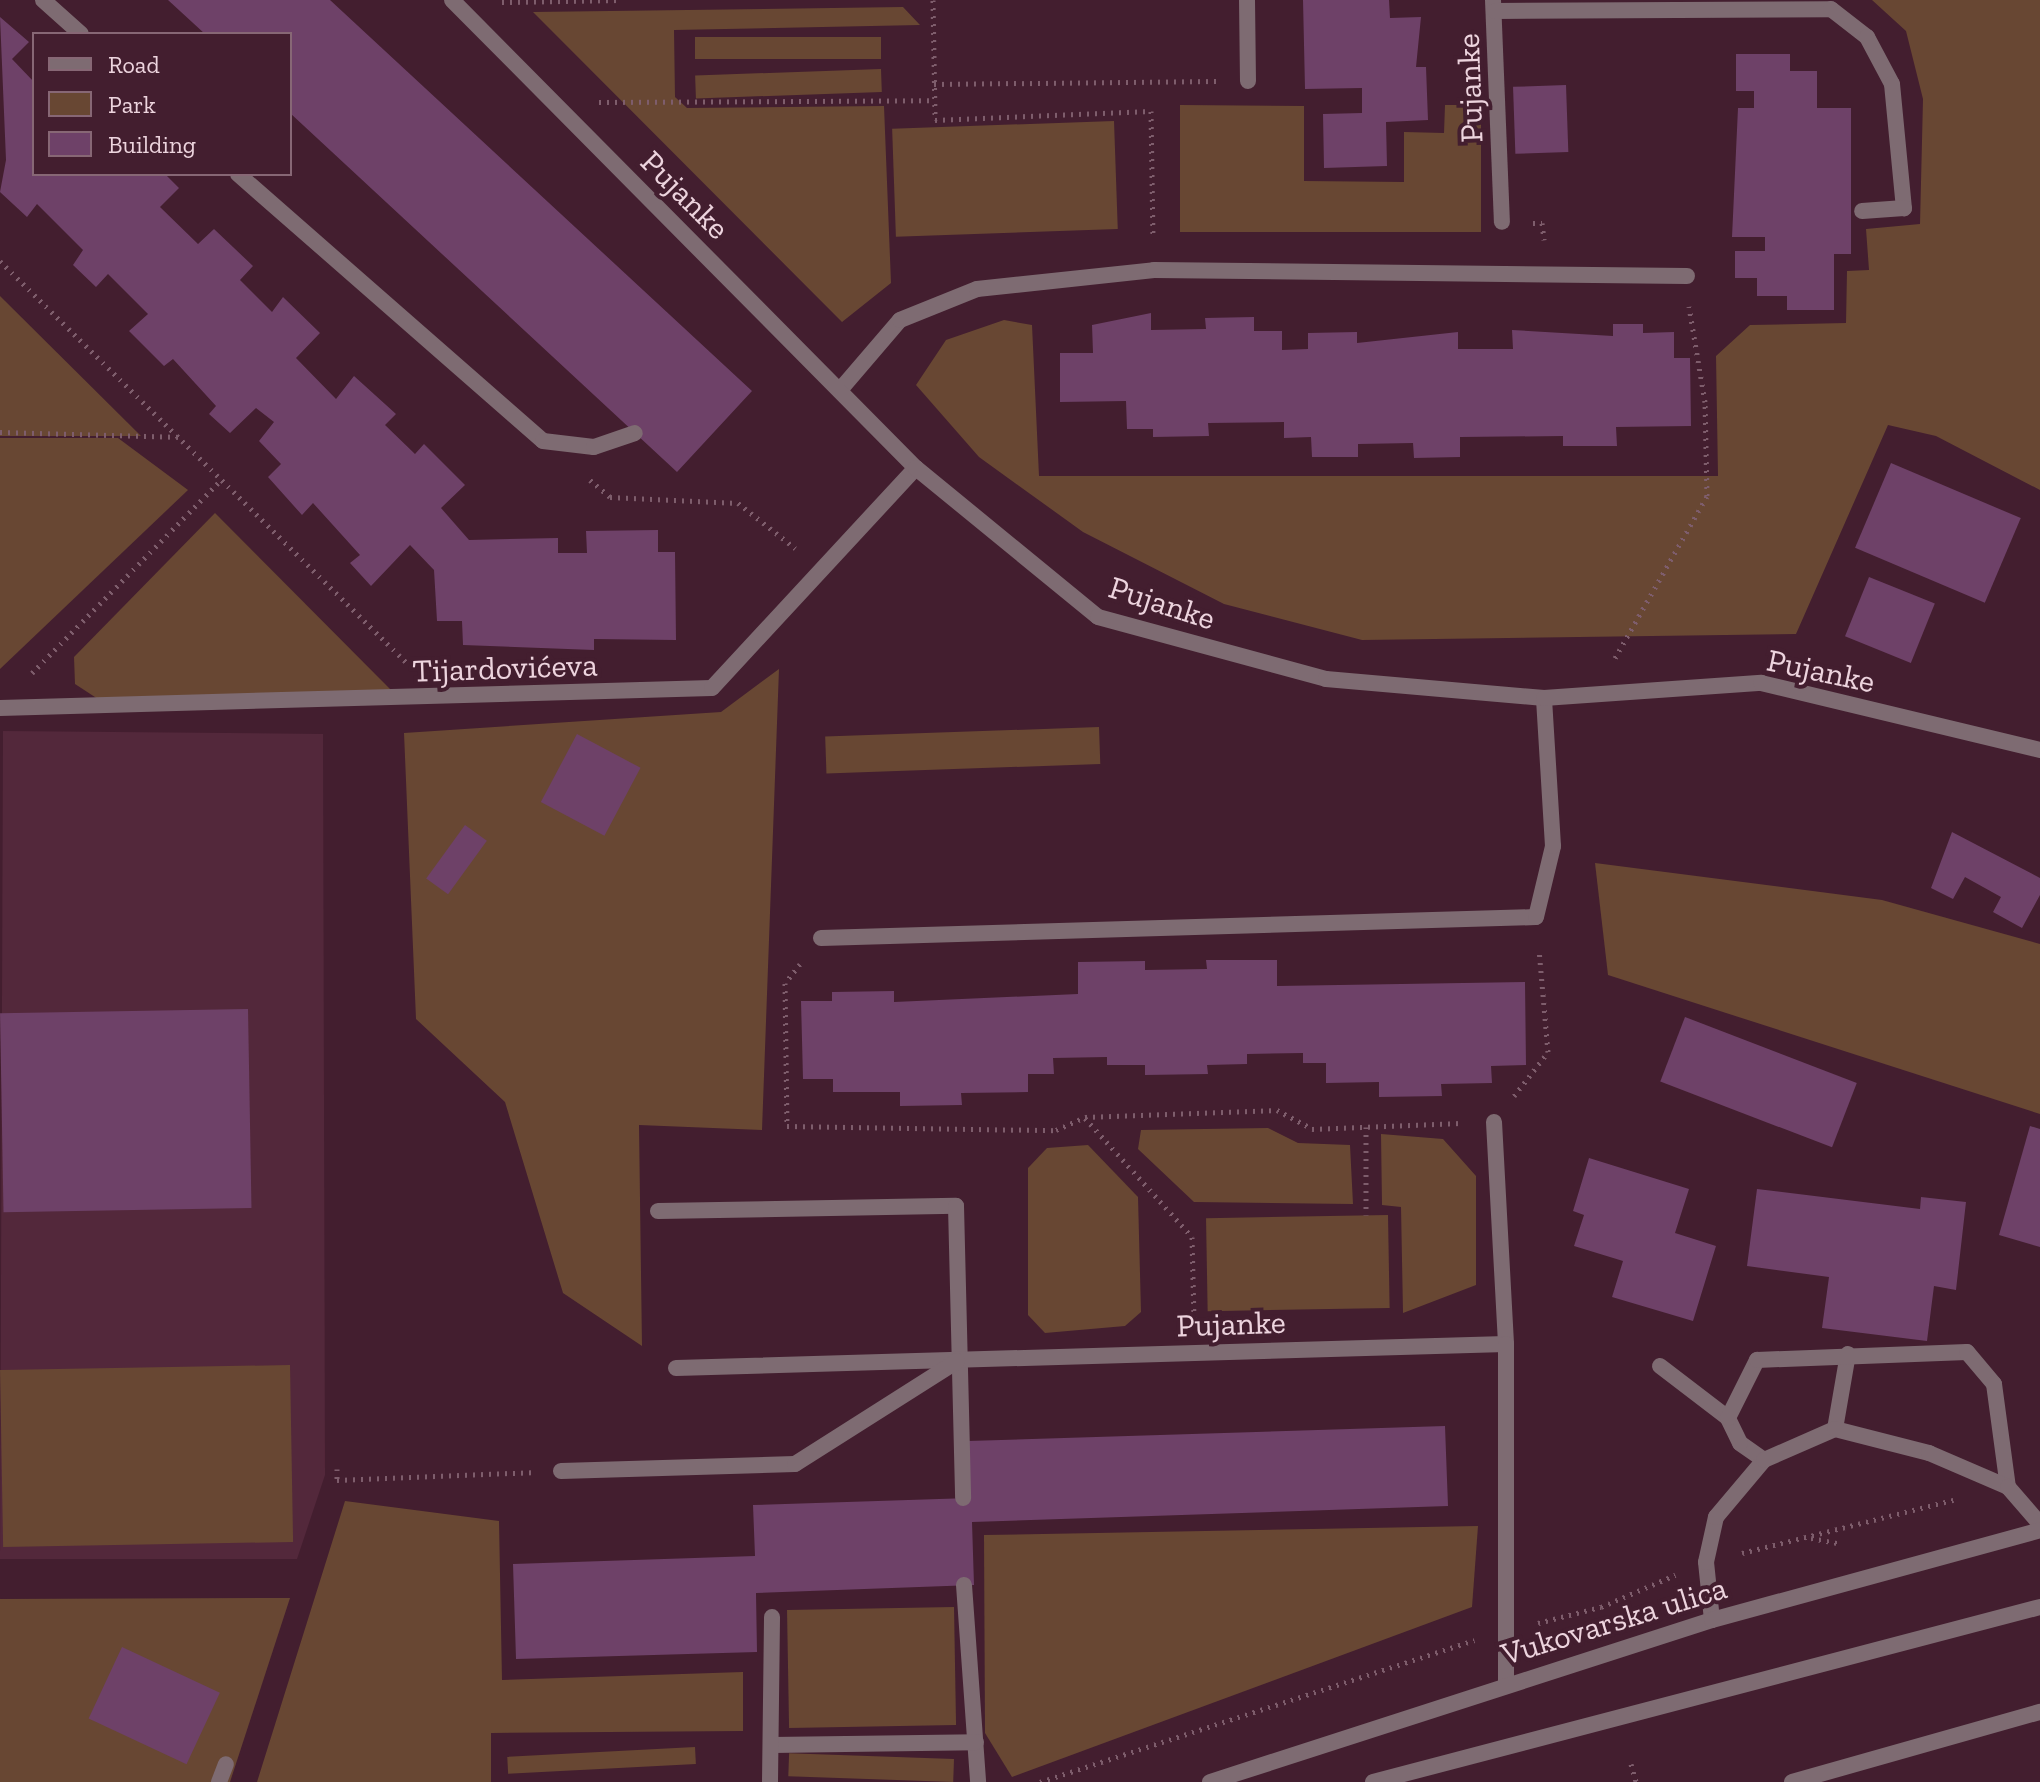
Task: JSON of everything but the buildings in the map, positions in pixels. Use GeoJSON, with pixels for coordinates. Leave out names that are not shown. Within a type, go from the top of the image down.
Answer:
{"type":"FeatureCollection","features":[{"type":"Feature","properties":{"kind":"street"},"geometry":{"type":"LineString","coordinates":[[43,0],[79,32]]}},
{"type":"Feature","properties":{"kind":"street"},"geometry":{"type":"LineString","coordinates":[[1247,0],[1248,81]]}},
{"type":"Feature","properties":{"kind":"street","name":"Pujanke"},"geometry":{"type":"LineString","coordinates":[[454,2],[916,468],[1098,617],[1326,679],[1544,698],[1761,683],[2040,750]]}},
{"type":"Feature","properties":{"kind":"street"},"geometry":{"type":"LineString","coordinates":[[1494,6],[1831,9],[1867,37],[1895,99],[1904,208],[1862,211]]}},
{"type":"Feature","properties":{"kind":"street","name":"Pujanke"},"geometry":{"type":"LineString","coordinates":[[1494,6],[1502,222]]}},
{"type":"Feature","properties":{"kind":"street"},"geometry":{"type":"LineString","coordinates":[[240,176],[543,441],[594,447],[635,433]]}},
{"type":"Feature","properties":{"kind":"street"},"geometry":{"type":"LineString","coordinates":[[840,390],[900,320],[977,289],[1154,270],[1687,276]]}},
{"type":"Feature","properties":{"kind":"street","name":"Tijardovićeva"},"geometry":{"type":"LineString","coordinates":[[0,708],[444,699],[712,688],[916,468]]}},
{"type":"Feature","properties":{"kind":"street"},"geometry":{"type":"LineString","coordinates":[[821,938],[1536,917],[1553,846],[1544,698]]}},
{"type":"Feature","properties":{"kind":"street"},"geometry":{"type":"LineString","coordinates":[[1494,1122],[1506,1344],[1506,1682]]}},
{"type":"Feature","properties":{"kind":"street"},"geometry":{"type":"LineString","coordinates":[[658,1211],[956,1206],[963,1498]]}},
{"type":"Feature","properties":{"kind":"street","name":"Pujanke"},"geometry":{"type":"LineString","coordinates":[[676,1368],[1506,1344]]}},
{"type":"Feature","properties":{"kind":"street"},"geometry":{"type":"LineString","coordinates":[[1728,1418],[1757,1360],[1848,1354],[1967,1352],[1994,1384],[2008,1487]]}},
{"type":"Feature","properties":{"kind":"street"},"geometry":{"type":"LineString","coordinates":[[1835,1429],[1848,1354]]}},
{"type":"Feature","properties":{"kind":"street"},"geometry":{"type":"LineString","coordinates":[[561,1471],[795,1464],[958,1360]]}},
{"type":"Feature","properties":{"kind":"street"},"geometry":{"type":"LineString","coordinates":[[1660,1366],[1728,1418],[1740,1443],[1764,1460]]}},
{"type":"Feature","properties":{"kind":"street"},"geometry":{"type":"LineString","coordinates":[[1712,1620],[1706,1562],[1716,1517],[1764,1460],[1835,1429],[1929,1453],[2008,1487],[2040,1524]]}},
{"type":"Feature","properties":{"kind":"street","name":"Vukovarska ulica"},"geometry":{"type":"LineString","coordinates":[[1210,1782],[1506,1682],[1712,1620],[2040,1530]]}},
{"type":"Feature","properties":{"kind":"street"},"geometry":{"type":"LineString","coordinates":[[964,1585],[978,1782]]}},
{"type":"Feature","properties":{"kind":"street"},"geometry":{"type":"LineString","coordinates":[[1373,1782],[2040,1607]]}},
{"type":"Feature","properties":{"kind":"street"},"geometry":{"type":"LineString","coordinates":[[770,1782],[772,1617]]}},
{"type":"Feature","properties":{"kind":"street"},"geometry":{"type":"LineString","coordinates":[[1792,1782],[2040,1712]]}},
{"type":"Feature","properties":{"kind":"street"},"geometry":{"type":"LineString","coordinates":[[772,1745],[976,1742]]}},
{"type":"Feature","properties":{"kind":"street"},"geometry":{"type":"LineString","coordinates":[[219,1782],[226,1764]]}},
{"type":"Feature","properties":{"kind":"path"},"geometry":{"type":"LineString","coordinates":[[454,2],[621,0]]}},
{"type":"Feature","properties":{"kind":"path"},"geometry":{"type":"LineString","coordinates":[[933,0],[935,120],[1151,111],[1154,270]]}},
{"type":"Feature","properties":{"kind":"path"},"geometry":{"type":"LineString","coordinates":[[934,84],[1248,81]]}},
{"type":"Feature","properties":{"kind":"path"},"geometry":{"type":"LineString","coordinates":[[553,102],[934,100]]}},
{"type":"Feature","properties":{"kind":"path"},"geometry":{"type":"LineString","coordinates":[[0,261],[183,437],[220,481],[444,699]]}},
{"type":"Feature","properties":{"kind":"path"},"geometry":{"type":"LineString","coordinates":[[1595,694],[1707,496],[1705,402],[1687,276]]}},
{"type":"Feature","properties":{"kind":"path"},"geometry":{"type":"LineString","coordinates":[[0,432],[183,437]]}},
{"type":"Feature","properties":{"kind":"path"},"geometry":{"type":"LineString","coordinates":[[543,441],[610,497],[738,503],[821,569]]}},
{"type":"Feature","properties":{"kind":"path"},"geometry":{"type":"LineString","coordinates":[[22,682],[220,481]]}},
{"type":"Feature","properties":{"kind":"path"},"geometry":{"type":"LineString","coordinates":[[821,938],[785,983],[787,1126],[1056,1130],[1085,1117],[1277,1110],[1312,1129],[1494,1122],[1548,1052],[1536,917]]}},
{"type":"Feature","properties":{"kind":"path"},"geometry":{"type":"LineString","coordinates":[[1085,1117],[1192,1237],[1194,1353]]}},
{"type":"Feature","properties":{"kind":"path"},"geometry":{"type":"LineString","coordinates":[[1366,1127],[1366,1215]]}},
{"type":"Feature","properties":{"kind":"path"},"geometry":{"type":"LineString","coordinates":[[337,1469],[337,1480],[561,1471]]}},
{"type":"Feature","properties":{"kind":"path"},"geometry":{"type":"LineString","coordinates":[[1806,1537],[1841,1544]]}},
{"type":"Feature","properties":{"kind":"path"},"geometry":{"type":"LineString","coordinates":[[1631,1764],[1636,1782]]}},
{"type":"Feature","properties":{"kind":"shaded area"},"geometry":{"type":"Polygon","coordinates":[[[3,731],[323,734],[325,1475],[297,1559],[0,1559],[3,731]]]}},
{"type":"Feature","properties":{"kind":"green space"},"geometry":{"type":"Polygon","coordinates":[[[1872,0],[2040,0],[2040,490],[1936,436],[1888,425],[1796,634],[1362,640],[1224,604],[1083,532],[979,457],[916,385],[946,340],[1004,320],[1032,325],[1039,476],[1718,476],[1716,356],[1750,325],[1846,323],[1847,271],[1869,270],[1866,229],[1920,224],[1923,99],[1906,31],[1872,0]]]}},
{"type":"Feature","properties":{"kind":"green space"},"geometry":{"type":"Polygon","coordinates":[[[903,7],[920,25],[674,30],[675,97],[687,108],[884,106],[891,283],[842,322],[533,12],[903,7]]]}},
{"type":"Feature","properties":{"kind":"green space"},"geometry":{"type":"Polygon","coordinates":[[[695,37],[881,37],[881,59],[695,59],[695,37]]]}},
{"type":"Feature","properties":{"kind":"green space"},"geometry":{"type":"Polygon","coordinates":[[[881,69],[882,92],[696,98],[695,75],[881,69]]]}},
{"type":"Feature","properties":{"kind":"green space"},"geometry":{"type":"Polygon","coordinates":[[[1180,105],[1304,106],[1304,181],[1404,182],[1404,132],[1444,133],[1445,105],[1481,105],[1481,232],[1180,232],[1180,105]]]}},
{"type":"Feature","properties":{"kind":"green space"},"geometry":{"type":"Polygon","coordinates":[[[1114,121],[1118,229],[896,237],[892,129],[1114,121]]]}},
{"type":"Feature","properties":{"kind":"green space"},"geometry":{"type":"Polygon","coordinates":[[[0,296],[141,436],[0,436],[0,296]]]}},
{"type":"Feature","properties":{"kind":"green space"},"geometry":{"type":"Polygon","coordinates":[[[0,438],[118,438],[188,490],[0,669],[0,438]]]}},
{"type":"Feature","properties":{"kind":"green space"},"geometry":{"type":"Polygon","coordinates":[[[215,513],[391,690],[98,699],[75,684],[74,657],[215,513]]]}},
{"type":"Feature","properties":{"kind":"green space"},"geometry":{"type":"Polygon","coordinates":[[[779,669],[762,1130],[639,1125],[642,1346],[563,1293],[505,1102],[416,1019],[404,733],[721,712],[779,669]]]}},
{"type":"Feature","properties":{"kind":"green space"},"geometry":{"type":"Polygon","coordinates":[[[1099,727],[1100,764],[826,774],[825,737],[1099,727]]]}},
{"type":"Feature","properties":{"kind":"green space"},"geometry":{"type":"Polygon","coordinates":[[[1595,863],[1882,900],[2040,944],[2040,1114],[1608,975],[1595,863]]]}},
{"type":"Feature","properties":{"kind":"green space"},"geometry":{"type":"Polygon","coordinates":[[[1268,1128],[1298,1143],[1350,1145],[1353,1204],[1194,1202],[1138,1149],[1141,1130],[1268,1128]]]}},
{"type":"Feature","properties":{"kind":"green space"},"geometry":{"type":"Polygon","coordinates":[[[1381,1134],[1443,1139],[1476,1176],[1476,1285],[1403,1313],[1401,1207],[1382,1205],[1381,1134]]]}},
{"type":"Feature","properties":{"kind":"green space"},"geometry":{"type":"Polygon","coordinates":[[[1088,1145],[1138,1197],[1141,1312],[1125,1326],[1045,1333],[1028,1315],[1028,1168],[1047,1148],[1088,1145]]]}},
{"type":"Feature","properties":{"kind":"green space"},"geometry":{"type":"Polygon","coordinates":[[[1388,1215],[1390,1308],[1208,1311],[1206,1218],[1388,1215]]]}},
{"type":"Feature","properties":{"kind":"green space"},"geometry":{"type":"Polygon","coordinates":[[[290,1365],[293,1542],[3,1547],[0,1370],[290,1365]]]}},
{"type":"Feature","properties":{"kind":"green space"},"geometry":{"type":"Polygon","coordinates":[[[345,1501],[499,1521],[502,1680],[743,1672],[743,1731],[491,1733],[491,1782],[257,1782],[345,1501]]]}},
{"type":"Feature","properties":{"kind":"green space"},"geometry":{"type":"Polygon","coordinates":[[[1478,1526],[1472,1607],[1012,1777],[985,1733],[984,1535],[1478,1526]]]}},
{"type":"Feature","properties":{"kind":"green space"},"geometry":{"type":"Polygon","coordinates":[[[290,1598],[230,1782],[0,1782],[0,1599],[290,1598]]]}},
{"type":"Feature","properties":{"kind":"green space"},"geometry":{"type":"Polygon","coordinates":[[[954,1607],[956,1725],[789,1728],[787,1610],[954,1607]]]}},
{"type":"Feature","properties":{"kind":"green space"},"geometry":{"type":"Polygon","coordinates":[[[695,1747],[696,1764],[508,1774],[507,1757],[695,1747]]]}},
{"type":"Feature","properties":{"kind":"green space"},"geometry":{"type":"Polygon","coordinates":[[[789,1753],[954,1759],[953,1782],[788,1776],[789,1753]]]}}]}
